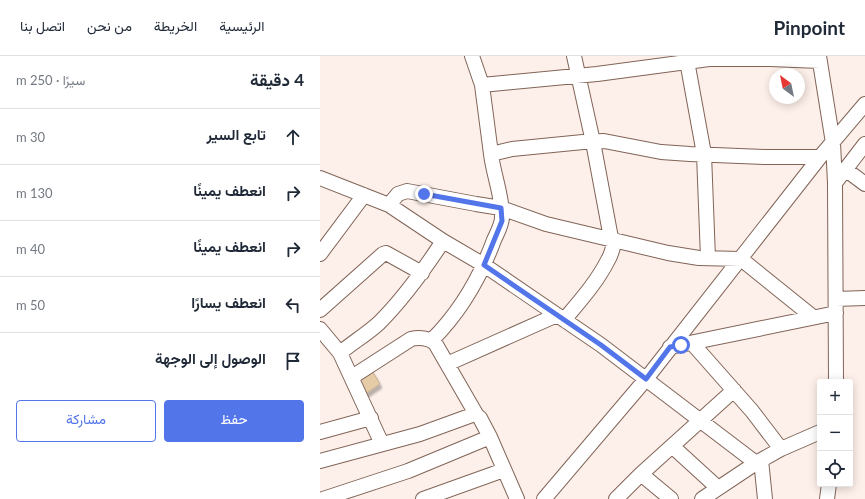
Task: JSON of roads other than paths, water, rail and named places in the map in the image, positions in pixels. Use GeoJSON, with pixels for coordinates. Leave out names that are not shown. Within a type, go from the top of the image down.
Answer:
{"type":"FeatureCollection","features":[{"type":"Feature","properties":{"kind":"street"},"geometry":{"type":"LineString","coordinates":[[432,340],[458,310],[484,265],[502,221],[482,85],[472,56]]}},
{"type":"Feature","properties":{"kind":"street"},"geometry":{"type":"LineString","coordinates":[[447,364],[561,317],[588,290],[610,258],[613,239],[574,56]]}},
{"type":"Feature","properties":{"kind":"street"},"geometry":{"type":"LineString","coordinates":[[482,85],[579,76],[709,59],[820,58],[833,143],[835,184],[836,379]]}},
{"type":"Feature","properties":{"kind":"street"},"geometry":{"type":"LineString","coordinates":[[687,61],[704,154],[708,258]]}},
{"type":"Feature","properties":{"kind":"street"},"geometry":{"type":"LineString","coordinates":[[547,498],[646,379],[820,157],[865,104]]}},
{"type":"Feature","properties":{"kind":"street"},"geometry":{"type":"LineString","coordinates":[[491,154],[512,149],[604,141],[661,152],[764,157],[820,157]]}},
{"type":"Feature","properties":{"kind":"street"},"geometry":{"type":"LineString","coordinates":[[835,184],[865,144]]}},
{"type":"Feature","properties":{"kind":"street"},"geometry":{"type":"LineString","coordinates":[[845,169],[865,184]]}},
{"type":"Feature","properties":{"kind":"street"},"geometry":{"type":"LineString","coordinates":[[320,178],[389,205],[443,241],[484,265],[601,345],[758,462],[765,499]]}},
{"type":"Feature","properties":{"kind":"street"},"geometry":{"type":"LineString","coordinates":[[389,205],[398,194],[407,191],[501,208],[546,224],[668,253],[708,258],[741,259],[813,317]]}},
{"type":"Feature","properties":{"kind":"street"},"geometry":{"type":"LineString","coordinates":[[320,254],[364,195]]}},
{"type":"Feature","properties":{"kind":"street"},"geometry":{"type":"LineString","coordinates":[[340,353],[378,324],[400,301],[422,273],[443,241]]}},
{"type":"Feature","properties":{"kind":"street"},"geometry":{"type":"LineString","coordinates":[[320,310],[383,254],[386,253],[422,273]]}},
{"type":"Feature","properties":{"kind":"street"},"geometry":{"type":"LineString","coordinates":[[836,299],[865,298]]}},
{"type":"Feature","properties":{"kind":"street"},"geometry":{"type":"LineString","coordinates":[[670,347],[836,313]]}},
{"type":"Feature","properties":{"kind":"street"},"geometry":{"type":"LineString","coordinates":[[320,329],[340,353],[382,444]]}},
{"type":"Feature","properties":{"kind":"street"},"geometry":{"type":"LineString","coordinates":[[352,377],[411,339],[419,338],[432,340],[476,414],[480,418],[490,437],[517,499]]}},
{"type":"Feature","properties":{"kind":"street"},"geometry":{"type":"LineString","coordinates":[[692,343],[766,427],[781,449]]}},
{"type":"Feature","properties":{"kind":"street"},"geometry":{"type":"LineString","coordinates":[[616,499],[641,474],[734,390]]}},
{"type":"Feature","properties":{"kind":"street"},"geometry":{"type":"LineString","coordinates":[[320,461],[420,434],[472,414],[476,414]]}},
{"type":"Feature","properties":{"kind":"street"},"geometry":{"type":"LineString","coordinates":[[320,432],[371,418]]}},
{"type":"Feature","properties":{"kind":"street"},"geometry":{"type":"LineString","coordinates":[[702,499],[723,491],[758,462],[781,449],[817,433]]}},
{"type":"Feature","properties":{"kind":"street"},"geometry":{"type":"LineString","coordinates":[[323,499],[408,471],[490,437]]}},
{"type":"Feature","properties":{"kind":"street"},"geometry":{"type":"LineString","coordinates":[[672,446],[723,491]]}},
{"type":"Feature","properties":{"kind":"street"},"geometry":{"type":"LineString","coordinates":[[423,499],[504,470]]}},
{"type":"Feature","properties":{"kind":"street"},"geometry":{"type":"LineString","coordinates":[[641,474],[671,499]]}},
{"type":"Feature","properties":{"kind":"street"},"geometry":{"type":"LineString","coordinates":[[827,499],[829,487]]}}]}
